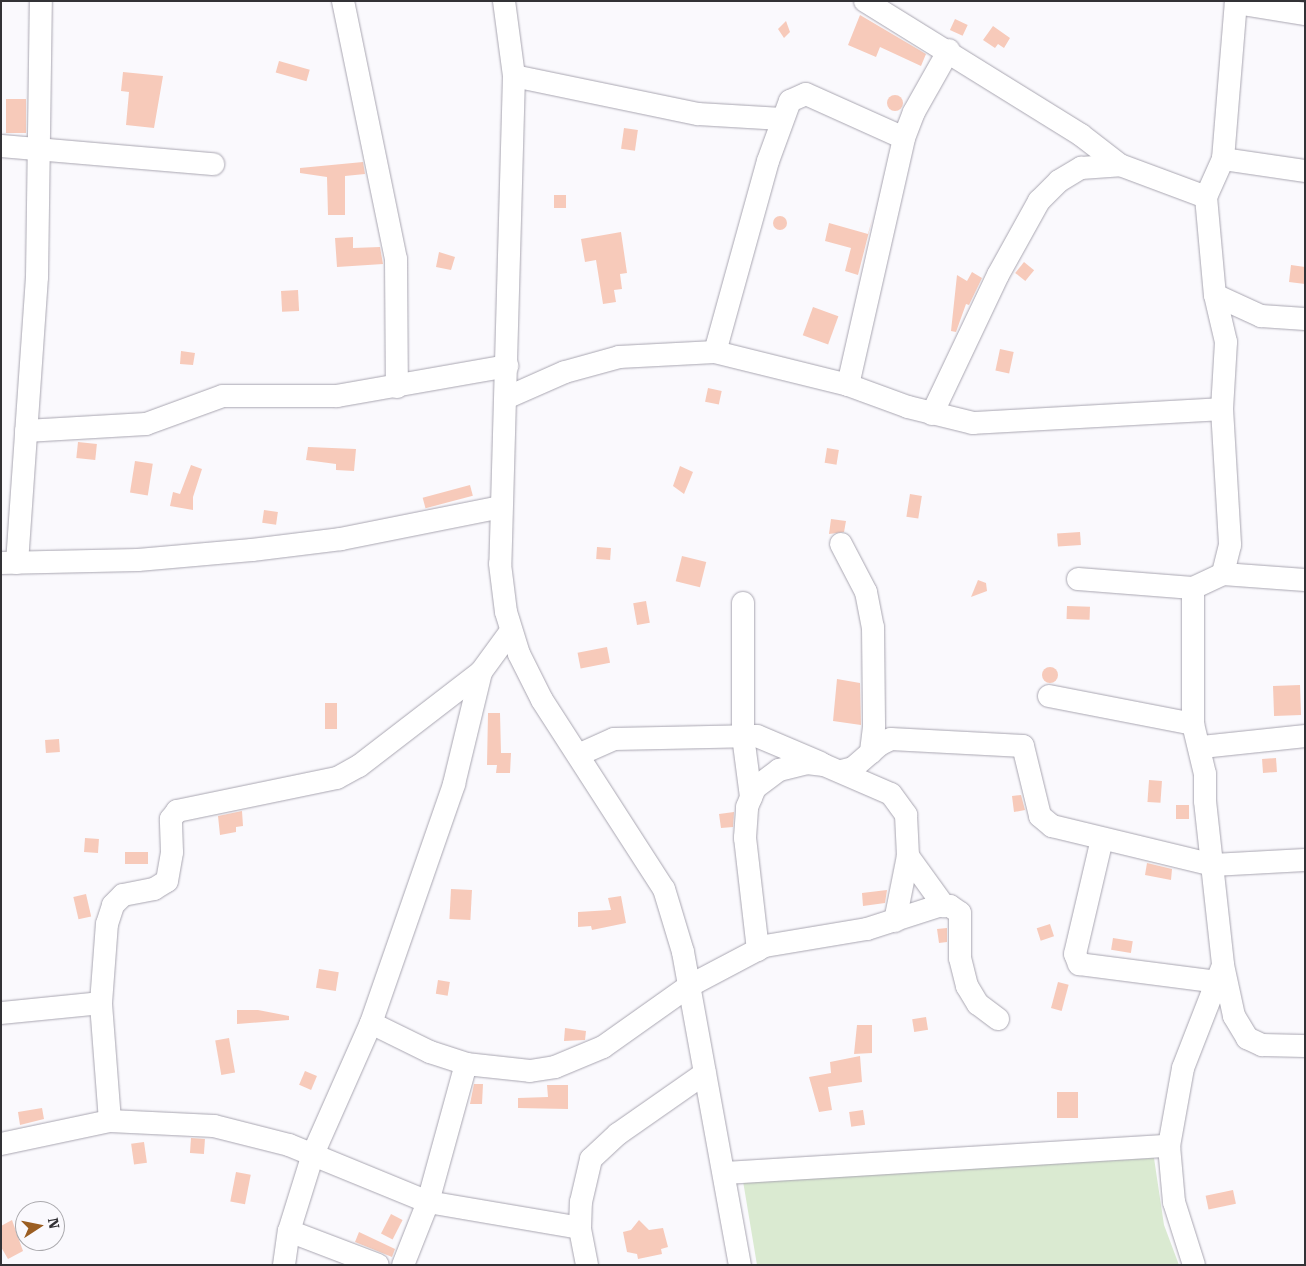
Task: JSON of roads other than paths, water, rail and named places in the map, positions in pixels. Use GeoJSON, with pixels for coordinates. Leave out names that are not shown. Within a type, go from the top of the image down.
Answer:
{"type":"FeatureCollection","features":[{"type":"Feature","properties":{"kind":"street"},"geometry":{"type":"LineString","coordinates":[[42,1],[37,277],[26,431],[9,563],[138,560],[252,550],[341,539],[501,507]]}},
{"type":"Feature","properties":{"kind":"street"},"geometry":{"type":"LineString","coordinates":[[343,1],[396,259],[397,387]]}},
{"type":"Feature","properties":{"kind":"street"},"geometry":{"type":"LineString","coordinates":[[504,1],[514,76],[500,564],[511,631],[531,678],[664,889],[689,986],[740,1265]]}},
{"type":"Feature","properties":{"kind":"street"},"geometry":{"type":"LineString","coordinates":[[864,1],[949,50],[1081,135],[1120,165],[1206,197]]}},
{"type":"Feature","properties":{"kind":"street"},"geometry":{"type":"LineString","coordinates":[[1223,574],[1229,561],[1232,528],[1222,409],[1226,342],[1215,295],[1206,197],[1223,159],[1236,2],[1305,14]]}},
{"type":"Feature","properties":{"kind":"street"},"geometry":{"type":"LineString","coordinates":[[848,385],[904,138],[914,112],[949,50]]}},
{"type":"Feature","properties":{"kind":"street"},"geometry":{"type":"LineString","coordinates":[[514,76],[681,111],[782,119]]}},
{"type":"Feature","properties":{"kind":"street"},"geometry":{"type":"LineString","coordinates":[[715,352],[782,119],[790,101],[806,94],[904,138]]}},
{"type":"Feature","properties":{"kind":"street"},"geometry":{"type":"LineString","coordinates":[[1,146],[213,164]]}},
{"type":"Feature","properties":{"kind":"street"},"geometry":{"type":"LineString","coordinates":[[1223,159],[1305,171]]}},
{"type":"Feature","properties":{"kind":"street"},"geometry":{"type":"LineString","coordinates":[[932,414],[998,275],[1039,200],[1059,181],[1081,168],[1120,165]]}},
{"type":"Feature","properties":{"kind":"street"},"geometry":{"type":"LineString","coordinates":[[1215,295],[1261,316],[1298,328],[1305,336]]}},
{"type":"Feature","properties":{"kind":"street"},"geometry":{"type":"LineString","coordinates":[[1261,316],[1305,319]]}},
{"type":"Feature","properties":{"kind":"street"},"geometry":{"type":"LineString","coordinates":[[506,398],[565,372],[619,357],[715,352],[848,385],[932,414],[973,423],[1222,409]]}},
{"type":"Feature","properties":{"kind":"street"},"geometry":{"type":"LineString","coordinates":[[26,431],[146,424],[232,395],[337,396],[397,387],[506,366]]}},
{"type":"Feature","properties":{"kind":"street"},"geometry":{"type":"LineString","coordinates":[[841,544],[866,592],[873,627],[874,727],[870,753]]}},
{"type":"Feature","properties":{"kind":"street"},"geometry":{"type":"LineString","coordinates":[[1078,579],[1193,588],[1223,574],[1305,580]]}},
{"type":"Feature","properties":{"kind":"street"},"geometry":{"type":"LineString","coordinates":[[1193,588],[1193,724],[1202,747],[1213,865],[1220,973],[1234,1016],[1247,1038],[1262,1045],[1305,1046]]}},
{"type":"Feature","properties":{"kind":"street"},"geometry":{"type":"LineString","coordinates":[[744,603],[743,736],[751,797],[746,838],[758,950]]}},
{"type":"Feature","properties":{"kind":"street"},"geometry":{"type":"LineString","coordinates":[[110,1121],[101,1003],[102,962],[113,905],[123,895],[154,889],[167,882],[172,852],[171,819],[177,811],[337,778],[386,746],[481,672],[511,631]]}},
{"type":"Feature","properties":{"kind":"street"},"geometry":{"type":"LineString","coordinates":[[284,1265],[289,1231],[313,1154],[371,1023],[454,784],[481,672]]}},
{"type":"Feature","properties":{"kind":"street"},"geometry":{"type":"LineString","coordinates":[[1049,696],[1193,724]]}},
{"type":"Feature","properties":{"kind":"street"},"geometry":{"type":"LineString","coordinates":[[578,754],[614,739],[757,736],[892,794],[906,815],[908,856],[895,921]]}},
{"type":"Feature","properties":{"kind":"street"},"geometry":{"type":"LineString","coordinates":[[1202,747],[1305,736]]}},
{"type":"Feature","properties":{"kind":"street"},"geometry":{"type":"LineString","coordinates":[[751,797],[755,788],[779,770],[807,763],[833,768],[853,768],[870,753],[891,739],[1023,746],[1040,816],[1052,826],[1213,865],[1305,860]]}},
{"type":"Feature","properties":{"kind":"street"},"geometry":{"type":"LineString","coordinates":[[1102,839],[1075,960],[1084,965],[1220,973]]}},
{"type":"Feature","properties":{"kind":"street"},"geometry":{"type":"LineString","coordinates":[[908,856],[944,906],[960,913],[960,958],[967,986],[978,1004],[998,1019]]}},
{"type":"Feature","properties":{"kind":"street"},"geometry":{"type":"LineString","coordinates":[[371,1023],[430,1052],[466,1064],[530,1071],[577,1060],[603,1047],[689,986],[758,950],[895,921],[944,906]]}},
{"type":"Feature","properties":{"kind":"street"},"geometry":{"type":"LineString","coordinates":[[1194,1265],[1174,1202],[1169,1146],[1183,1068],[1220,973]]}},
{"type":"Feature","properties":{"kind":"street"},"geometry":{"type":"LineString","coordinates":[[1,1013],[101,1003]]}},
{"type":"Feature","properties":{"kind":"street"},"geometry":{"type":"LineString","coordinates":[[403,1265],[428,1202],[466,1064]]}},
{"type":"Feature","properties":{"kind":"street"},"geometry":{"type":"LineString","coordinates":[[587,1265],[580,1228],[585,1172],[598,1150],[705,1073]]}},
{"type":"Feature","properties":{"kind":"street"},"geometry":{"type":"LineString","coordinates":[[1,1144],[110,1121],[214,1126],[313,1154],[428,1202],[580,1228]]}},
{"type":"Feature","properties":{"kind":"street"},"geometry":{"type":"LineString","coordinates":[[724,1173],[1169,1146]]}},
{"type":"Feature","properties":{"kind":"street"},"geometry":{"type":"LineString","coordinates":[[289,1231],[378,1265]]}}]}
